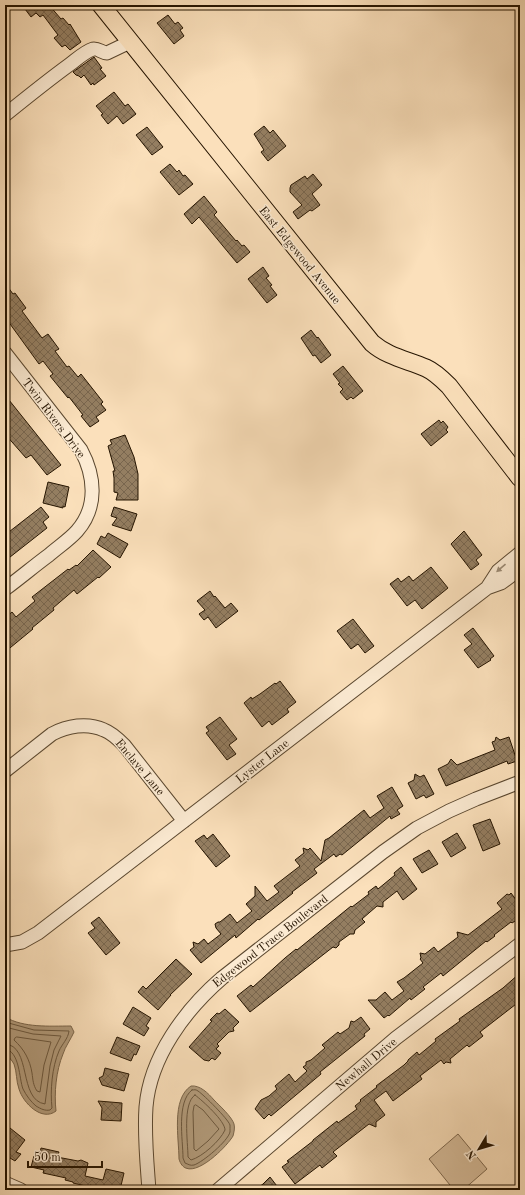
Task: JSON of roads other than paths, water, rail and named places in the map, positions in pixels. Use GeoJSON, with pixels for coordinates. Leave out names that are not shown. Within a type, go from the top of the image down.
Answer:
{"type":"FeatureCollection","features":[{"type":"Feature","properties":{"kind":"main road","name":"East Edgewood Avenue"},"geometry":{"type":"LineString","coordinates":[[100,5],[372,343],[377,348],[391,356],[427,369],[442,379],[520,478]]}},
{"type":"Feature","properties":{"kind":"street"},"geometry":{"type":"LineString","coordinates":[[5,115],[41,86],[93,49],[107,53],[130,42]]}},
{"type":"Feature","properties":{"kind":"street","name":"Twin Rivers Drive"},"geometry":{"type":"LineString","coordinates":[[5,353],[81,450],[87,461],[91,475],[92,487],[89,511],[78,531],[5,589]]}},
{"type":"Feature","properties":{"kind":"street","name":"Lyster Lane"},"geometry":{"type":"LineString","coordinates":[[487,588],[498,571],[520,553]]}},
{"type":"Feature","properties":{"kind":"street","name":"Lyster Lane"},"geometry":{"type":"LineString","coordinates":[[5,945],[22,942],[38,933],[487,588],[500,583],[520,569]]}},
{"type":"Feature","properties":{"kind":"street","name":"Enclave Lane"},"geometry":{"type":"LineString","coordinates":[[5,771],[52,734],[60,730],[82,726],[104,729],[124,745],[184,821]]}},
{"type":"Feature","properties":{"kind":"street","name":"Edgewood Trace Boulevard"},"geometry":{"type":"LineString","coordinates":[[149,1190],[145,1134],[146,1106],[150,1084],[168,1041],[195,1004],[222,978],[417,828],[449,811],[520,782]]}},
{"type":"Feature","properties":{"kind":"street","name":"Newhall Drive"},"geometry":{"type":"LineString","coordinates":[[218,1190],[396,1038],[520,944]]}},
{"type":"Feature","properties":{"kind":"street"},"geometry":{"type":"LineString","coordinates":[[5,1182],[21,1190]]}},
{"type":"Feature","properties":{"kind":"water"},"geometry":{"type":"Polygon","coordinates":[[[5,1017],[12,1021],[28,1025],[71,1026],[74,1032],[65,1049],[59,1068],[56,1082],[56,1111],[51,1114],[39,1113],[24,1100],[21,1094],[14,1064],[4,1048],[5,1017]]]}},
{"type":"Feature","properties":{"kind":"water"},"geometry":{"type":"Polygon","coordinates":[[[191,1086],[204,1090],[231,1118],[234,1128],[233,1136],[223,1149],[198,1167],[190,1169],[183,1167],[179,1159],[178,1110],[185,1092],[191,1086]]]}}]}
